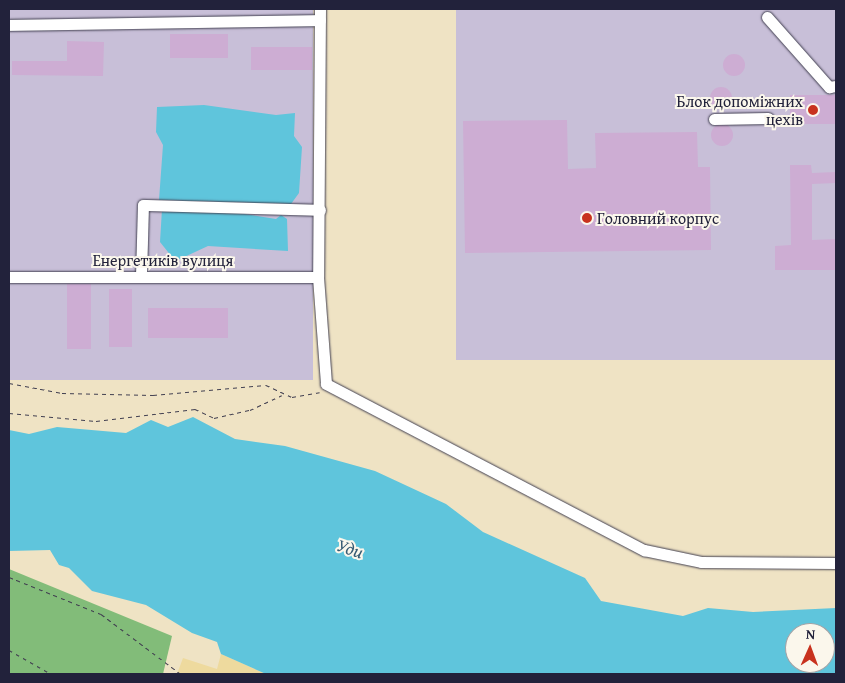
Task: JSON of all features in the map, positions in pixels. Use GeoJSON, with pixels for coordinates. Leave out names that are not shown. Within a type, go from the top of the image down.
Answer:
{"type":"FeatureCollection","features":[{"type":"Feature","properties":{"kind":"street"},"geometry":{"type":"LineString","coordinates":[[9,26],[320,14],[318,277],[321,372],[329,387],[644,550],[701,562],[836,563]]}},
{"type":"Feature","properties":{"kind":"street"},"geometry":{"type":"LineString","coordinates":[[767,17],[829,87],[836,86]]}},
{"type":"Feature","properties":{"kind":"street"},"geometry":{"type":"LineString","coordinates":[[714,119],[768,118]]}},
{"type":"Feature","properties":{"kind":"street"},"geometry":{"type":"LineString","coordinates":[[141,276],[143,205],[320,210]]}},
{"type":"Feature","properties":{"kind":"street","name":"Енергетиків вулиця"},"geometry":{"type":"LineString","coordinates":[[9,277],[318,277]]}},
{"type":"Feature","properties":{"kind":"path"},"geometry":{"type":"LineString","coordinates":[[9,383],[62,393],[153,395],[266,384],[282,395]]}},
{"type":"Feature","properties":{"kind":"path"},"geometry":{"type":"LineString","coordinates":[[9,413],[96,421],[195,409],[214,418],[250,410],[282,395],[306,396],[329,387]]}},
{"type":"Feature","properties":{"kind":"path"},"geometry":{"type":"LineString","coordinates":[[9,578],[101,614],[182,674]]}},
{"type":"Feature","properties":{"kind":"path"},"geometry":{"type":"LineString","coordinates":[[9,650],[51,674]]}},
{"type":"Feature","properties":{"kind":"shaded area"},"geometry":{"type":"Polygon","coordinates":[[[9,9],[313,9],[313,380],[9,380],[9,9]]]}},
{"type":"Feature","properties":{"kind":"shaded area"},"geometry":{"type":"Polygon","coordinates":[[[456,9],[836,9],[836,360],[456,360],[456,9]]]}},
{"type":"Feature","properties":{"kind":"green space"},"geometry":{"type":"Polygon","coordinates":[[[9,569],[172,636],[163,674],[9,674],[9,569]]]}},
{"type":"Feature","properties":{"kind":"sand"},"geometry":{"type":"Polygon","coordinates":[[[221,654],[266,674],[177,674],[183,658],[217,669],[221,654]]]}},
{"type":"Feature","properties":{"kind":"water"},"geometry":{"type":"Polygon","coordinates":[[[204,105],[276,115],[295,113],[294,136],[302,147],[299,193],[291,204],[159,200],[163,145],[156,132],[157,107],[204,105]]]}},
{"type":"Feature","properties":{"kind":"water"},"geometry":{"type":"Polygon","coordinates":[[[162,209],[219,210],[276,219],[281,215],[287,219],[288,251],[208,246],[180,259],[172,257],[160,242],[162,209]]]}},
{"type":"Feature","properties":{"kind":"water","name":"Уди"},"geometry":{"type":"Polygon","coordinates":[[[193,417],[235,439],[285,446],[375,471],[446,504],[483,532],[585,578],[601,601],[683,616],[708,608],[753,612],[836,608],[836,674],[266,674],[221,654],[217,642],[192,633],[146,605],[92,591],[69,568],[59,565],[50,550],[9,551],[9,430],[29,434],[57,427],[126,433],[151,420],[168,427],[193,417]]]}},
{"type":"Feature","properties":{"kind":"building"},"geometry":{"type":"Polygon","coordinates":[[[170,34],[228,34],[228,58],[170,58],[170,34]]]}},
{"type":"Feature","properties":{"kind":"building"},"geometry":{"type":"Polygon","coordinates":[[[67,41],[104,42],[103,76],[12,75],[12,61],[67,61],[67,41]]]}},
{"type":"Feature","properties":{"kind":"building"},"geometry":{"type":"Polygon","coordinates":[[[251,47],[312,47],[312,70],[251,70],[251,47]]]}},
{"type":"Feature","properties":{"kind":"building"},"geometry":{"type":"Polygon","coordinates":[[[730,54],[738,54],[745,61],[745,69],[738,76],[730,76],[723,69],[723,61],[730,54]]]}},
{"type":"Feature","properties":{"kind":"building"},"geometry":{"type":"Polygon","coordinates":[[[717,87],[725,87],[732,94],[732,102],[725,109],[717,109],[710,102],[710,94],[717,87]]]}},
{"type":"Feature","properties":{"kind":"building","name":"Блок допоміжних цехів"},"geometry":{"type":"Polygon","coordinates":[[[790,95],[836,95],[836,124],[790,124],[790,95]]]}},
{"type":"Feature","properties":{"kind":"building","name":"Головний корпус"},"geometry":{"type":"Polygon","coordinates":[[[567,120],[568,169],[596,168],[595,133],[697,132],[698,167],[710,167],[711,250],[465,253],[463,121],[567,120]]]}},
{"type":"Feature","properties":{"kind":"building"},"geometry":{"type":"Polygon","coordinates":[[[722,124],[730,127],[733,135],[730,143],[722,146],[714,143],[711,135],[714,127],[722,124]]]}},
{"type":"Feature","properties":{"kind":"building"},"geometry":{"type":"Polygon","coordinates":[[[790,165],[811,165],[812,173],[836,172],[836,183],[812,184],[812,240],[836,239],[836,270],[775,270],[775,246],[791,245],[790,165]]]}},
{"type":"Feature","properties":{"kind":"building"},"geometry":{"type":"Polygon","coordinates":[[[67,284],[91,284],[91,349],[67,349],[67,284]]]}},
{"type":"Feature","properties":{"kind":"building"},"geometry":{"type":"Polygon","coordinates":[[[109,289],[132,289],[132,347],[109,347],[109,289]]]}},
{"type":"Feature","properties":{"kind":"building"},"geometry":{"type":"Polygon","coordinates":[[[148,308],[228,308],[228,338],[148,338],[148,308]]]}},
{"type":"Feature","properties":{"kind":"place","name":"Блок допоміжних цехів"},"geometry":{"type":"Point","coordinates":[813,110]}},
{"type":"Feature","properties":{"kind":"place","name":"Головний корпус"},"geometry":{"type":"Point","coordinates":[587,218]}}]}
